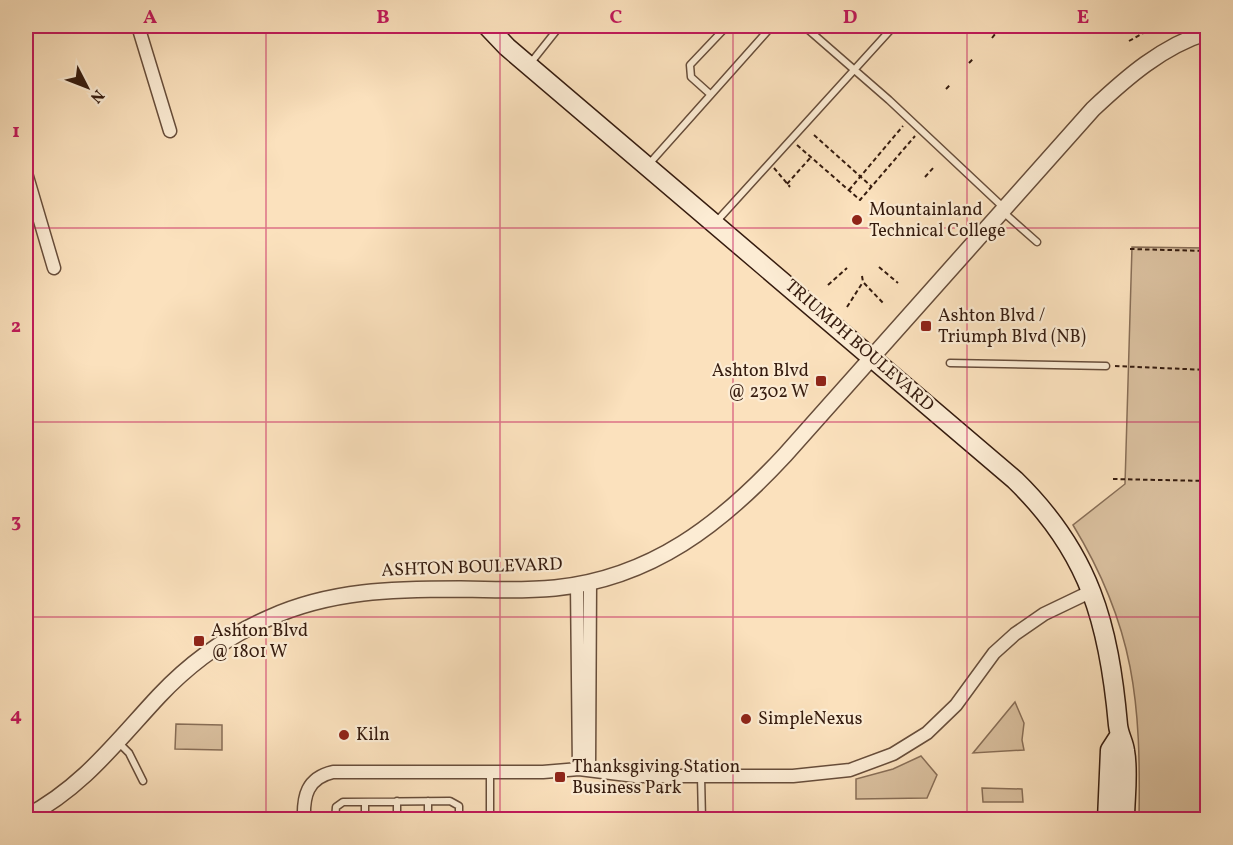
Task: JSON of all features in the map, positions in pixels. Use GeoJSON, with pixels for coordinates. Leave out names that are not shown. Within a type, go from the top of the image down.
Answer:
{"type":"FeatureCollection","features":[{"type":"Feature","properties":{"kind":"main road","name":"TRIUMPH BOULEVARD"},"geometry":{"type":"LineString","coordinates":[[487,26],[529,65],[716,222],[1028,493],[1065,536],[1092,591],[1104,625],[1113,670],[1119,736],[1125,750],[1125,819]]}},
{"type":"Feature","properties":{"kind":"main road","name":"TRIUMPH BOULEVARD"},"geometry":{"type":"LineString","coordinates":[[1107,819],[1110,750],[1119,736]]}},
{"type":"Feature","properties":{"kind":"street"},"geometry":{"type":"LineString","coordinates":[[138,26],[170,131]]}},
{"type":"Feature","properties":{"kind":"street","name":"ASHTON BOULEVARD"},"geometry":{"type":"LineString","coordinates":[[26,818],[74,785],[119,743],[159,696],[209,651],[253,626],[298,606],[332,596],[366,591],[521,590],[583,583],[629,570],[663,555],[714,524],[754,488],[1093,109],[1120,83],[1174,47],[1208,32]]}},
{"type":"Feature","properties":{"kind":"street"},"geometry":{"type":"LineString","coordinates":[[26,173],[54,268]]}},
{"type":"Feature","properties":{"kind":"street"},"geometry":{"type":"LineString","coordinates":[[583,583],[584,769]]}},
{"type":"Feature","properties":{"kind":"street"},"geometry":{"type":"LineString","coordinates":[[304,819],[303,802],[309,786],[319,777],[333,772],[543,772],[584,769],[635,776],[701,776],[828,774],[863,767],[893,754],[939,723],[956,705],[985,663],[1015,634],[1044,614],[1092,591]]}},
{"type":"Feature","properties":{"kind":"lane"},"geometry":{"type":"LineString","coordinates":[[529,65],[560,26]]}},
{"type":"Feature","properties":{"kind":"lane"},"geometry":{"type":"LineString","coordinates":[[710,94],[691,77],[690,65],[727,26]]}},
{"type":"Feature","properties":{"kind":"lane"},"geometry":{"type":"LineString","coordinates":[[649,165],[772,26]]}},
{"type":"Feature","properties":{"kind":"lane"},"geometry":{"type":"LineString","coordinates":[[804,26],[854,69],[1037,242]]}},
{"type":"Feature","properties":{"kind":"lane"},"geometry":{"type":"LineString","coordinates":[[716,222],[894,26]]}},
{"type":"Feature","properties":{"kind":"lane"},"geometry":{"type":"LineString","coordinates":[[950,363],[1106,366]]}},
{"type":"Feature","properties":{"kind":"lane"},"geometry":{"type":"LineString","coordinates":[[119,743],[129,753],[143,781]]}},
{"type":"Feature","properties":{"kind":"lane"},"geometry":{"type":"LineString","coordinates":[[490,772],[490,819]]}},
{"type":"Feature","properties":{"kind":"lane"},"geometry":{"type":"LineString","coordinates":[[701,776],[702,819]]}},
{"type":"Feature","properties":{"kind":"lane"},"geometry":{"type":"LineString","coordinates":[[365,801],[365,819]]}},
{"type":"Feature","properties":{"kind":"lane"},"geometry":{"type":"LineString","coordinates":[[397,801],[397,819]]}},
{"type":"Feature","properties":{"kind":"lane"},"geometry":{"type":"LineString","coordinates":[[428,801],[428,819]]}},
{"type":"Feature","properties":{"kind":"lane"},"geometry":{"type":"LineString","coordinates":[[335,819],[336,807],[341,802],[428,801],[458,803],[459,819]]}},
{"type":"Feature","properties":{"kind":"path"},"geometry":{"type":"LineString","coordinates":[[1129,41],[1155,26]]}},
{"type":"Feature","properties":{"kind":"path"},"geometry":{"type":"LineString","coordinates":[[992,38],[996,33]]}},
{"type":"Feature","properties":{"kind":"path"},"geometry":{"type":"LineString","coordinates":[[969,63],[973,59]]}},
{"type":"Feature","properties":{"kind":"path"},"geometry":{"type":"LineString","coordinates":[[946,89],[951,84]]}},
{"type":"Feature","properties":{"kind":"path"},"geometry":{"type":"LineString","coordinates":[[849,190],[904,125]]}},
{"type":"Feature","properties":{"kind":"path"},"geometry":{"type":"LineString","coordinates":[[814,135],[872,188]]}},
{"type":"Feature","properties":{"kind":"path"},"geometry":{"type":"LineString","coordinates":[[796,144],[860,200],[915,136]]}},
{"type":"Feature","properties":{"kind":"path"},"geometry":{"type":"LineString","coordinates":[[787,184],[811,157]]}},
{"type":"Feature","properties":{"kind":"path"},"geometry":{"type":"LineString","coordinates":[[925,177],[934,167]]}},
{"type":"Feature","properties":{"kind":"path"},"geometry":{"type":"LineString","coordinates":[[774,168],[790,187]]}},
{"type":"Feature","properties":{"kind":"path"},"geometry":{"type":"LineString","coordinates":[[1130,249],[1208,251]]}},
{"type":"Feature","properties":{"kind":"path"},"geometry":{"type":"LineString","coordinates":[[879,267],[898,283]]}},
{"type":"Feature","properties":{"kind":"path"},"geometry":{"type":"LineString","coordinates":[[828,285],[847,268]]}},
{"type":"Feature","properties":{"kind":"path"},"geometry":{"type":"LineString","coordinates":[[862,276],[863,282],[884,304]]}},
{"type":"Feature","properties":{"kind":"path"},"geometry":{"type":"LineString","coordinates":[[847,307],[863,282]]}},
{"type":"Feature","properties":{"kind":"path"},"geometry":{"type":"LineString","coordinates":[[1115,366],[1208,370]]}},
{"type":"Feature","properties":{"kind":"path"},"geometry":{"type":"LineString","coordinates":[[1113,478],[1208,481]]}},
{"type":"Feature","properties":{"kind":"shaded area"},"geometry":{"type":"Polygon","coordinates":[[[1132,247],[1207,248],[1207,819],[1139,819],[1138,738],[1130,667],[1122,632],[1110,598],[1094,562],[1073,525],[1125,484],[1132,247]]]}},
{"type":"Feature","properties":{"kind":"shaded area"},"geometry":{"type":"Polygon","coordinates":[[[1015,702],[1024,723],[1022,740],[1024,750],[973,753],[1015,702]]]}},
{"type":"Feature","properties":{"kind":"shaded area"},"geometry":{"type":"Polygon","coordinates":[[[176,724],[222,725],[222,750],[175,749],[176,724]]]}},
{"type":"Feature","properties":{"kind":"shaded area"},"geometry":{"type":"Polygon","coordinates":[[[921,756],[937,775],[927,798],[856,799],[856,779],[893,769],[921,756]]]}},
{"type":"Feature","properties":{"kind":"shaded area"},"geometry":{"type":"Polygon","coordinates":[[[982,788],[1022,789],[1023,802],[983,802],[982,788]]]}},
{"type":"Feature","properties":{"kind":"place","name":"Mountainland Technical College"},"geometry":{"type":"Point","coordinates":[857,220]}},
{"type":"Feature","properties":{"kind":"place","name":"Ashton Blvd / Triumph Blvd (NB)"},"geometry":{"type":"Point","coordinates":[926,326]}},
{"type":"Feature","properties":{"kind":"place","name":"Ashton Blvd @ 2302 W"},"geometry":{"type":"Point","coordinates":[821,381]}},
{"type":"Feature","properties":{"kind":"place","name":"Ashton Blvd @ 1801 W"},"geometry":{"type":"Point","coordinates":[199,641]}},
{"type":"Feature","properties":{"kind":"place","name":"SimpleNexus"},"geometry":{"type":"Point","coordinates":[746,719]}},
{"type":"Feature","properties":{"kind":"place","name":"Kiln"},"geometry":{"type":"Point","coordinates":[344,735]}},
{"type":"Feature","properties":{"kind":"place","name":"Thanksgiving Station Business Park"},"geometry":{"type":"Point","coordinates":[560,777]}}]}
